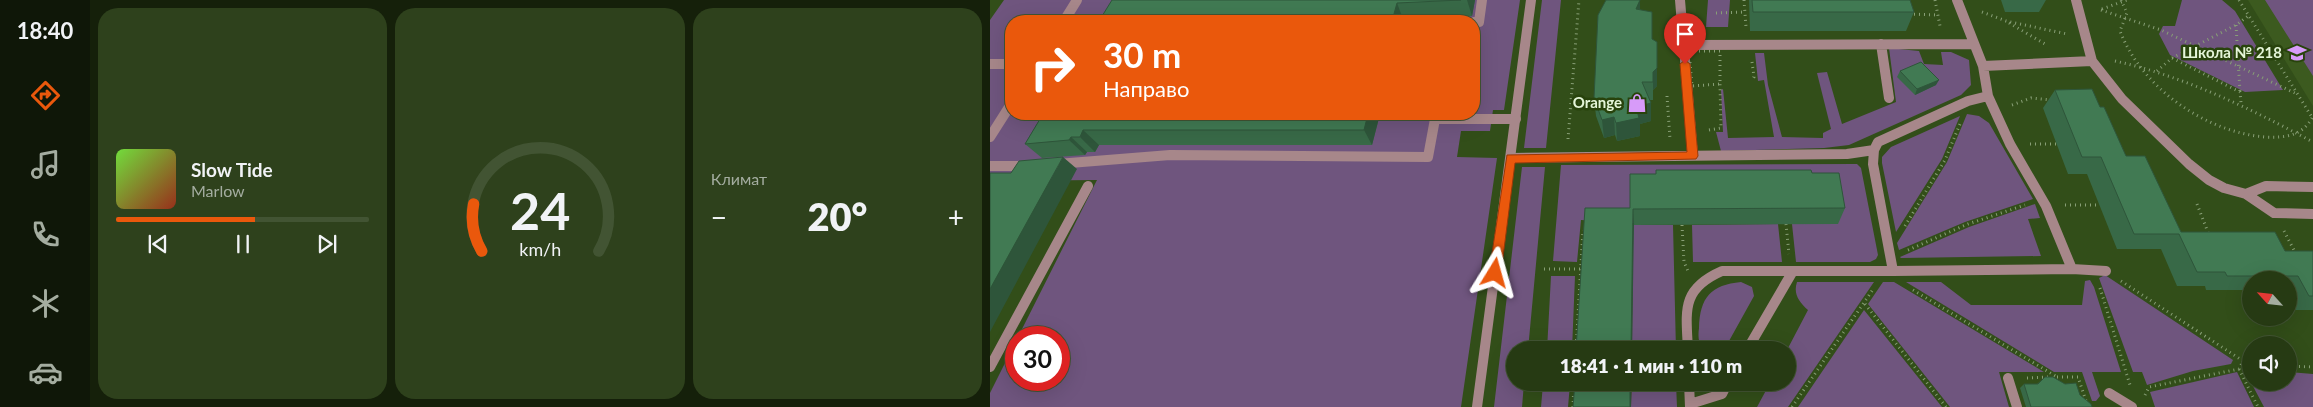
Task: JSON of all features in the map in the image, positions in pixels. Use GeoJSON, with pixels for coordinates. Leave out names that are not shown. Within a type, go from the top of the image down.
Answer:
{"type":"FeatureCollection","features":[{"type":"Feature","properties":{"kind":"street"},"geometry":{"type":"LineString","coordinates":[[1068,15],[1077,0]]}},
{"type":"Feature","properties":{"kind":"street"},"geometry":{"type":"LineString","coordinates":[[1479,15],[1482,0]]}},
{"type":"Feature","properties":{"kind":"street"},"geometry":{"type":"LineString","coordinates":[[1477,407],[1532,0]]}},
{"type":"Feature","properties":{"kind":"street"},"geometry":{"type":"LineString","coordinates":[[1680,0],[1693,156]]}},
{"type":"Feature","properties":{"kind":"street"},"geometry":{"type":"LineString","coordinates":[[2076,0],[2092,62],[2122,99],[2189,164],[2209,180],[2224,188],[2246,194],[2274,213],[2313,214]]}},
{"type":"Feature","properties":{"kind":"street"},"geometry":{"type":"LineString","coordinates":[[1957,1],[1983,66],[1988,96],[1994,110],[2010,144],[2046,206],[2072,269]]}},
{"type":"Feature","properties":{"kind":"street"},"geometry":{"type":"LineString","coordinates":[[1881,44],[1889,98]]}},
{"type":"Feature","properties":{"kind":"street"},"geometry":{"type":"LineString","coordinates":[[1683,45],[1974,44]]}},
{"type":"Feature","properties":{"kind":"street"},"geometry":{"type":"LineString","coordinates":[[1983,66],[2092,62]]}},
{"type":"Feature","properties":{"kind":"street"},"geometry":{"type":"LineString","coordinates":[[990,64],[1005,64]]}},
{"type":"Feature","properties":{"kind":"street"},"geometry":{"type":"LineString","coordinates":[[1893,271],[1872,164],[1874,150],[1878,142],[1968,101],[1988,96]]}},
{"type":"Feature","properties":{"kind":"street"},"geometry":{"type":"LineString","coordinates":[[990,137],[1005,113]]}},
{"type":"Feature","properties":{"kind":"street"},"geometry":{"type":"LineString","coordinates":[[1480,118],[1516,119]]}},
{"type":"Feature","properties":{"kind":"street"},"geometry":{"type":"LineString","coordinates":[[990,166],[1033,166],[1170,155],[1428,157],[1435,120]]}},
{"type":"Feature","properties":{"kind":"street"},"geometry":{"type":"LineString","coordinates":[[1510,158],[1847,154],[1874,150]]}},
{"type":"Feature","properties":{"kind":"street"},"geometry":{"type":"LineString","coordinates":[[990,367],[1088,186]]}},
{"type":"Feature","properties":{"kind":"street"},"geometry":{"type":"LineString","coordinates":[[2246,194],[2266,186],[2313,188]]}},
{"type":"Feature","properties":{"kind":"street"},"geometry":{"type":"LineString","coordinates":[[1688,341],[1689,299],[1695,286],[1706,277],[1722,271],[2072,269],[2106,271]]}},
{"type":"Feature","properties":{"kind":"street"},"geometry":{"type":"LineString","coordinates":[[1752,341],[1793,272]]}},
{"type":"Feature","properties":{"kind":"street"},"geometry":{"type":"LineString","coordinates":[[2008,378],[2017,407]]}},
{"type":"Feature","properties":{"kind":"street"},"geometry":{"type":"LineString","coordinates":[[1689,391],[1690,406],[1722,394],[1724,391]]}},
{"type":"Feature","properties":{"kind":"street"},"geometry":{"type":"LineString","coordinates":[[2109,393],[2132,407]]}},
{"type":"Feature","properties":{"kind":"path"},"geometry":{"type":"LineString","coordinates":[[1566,157],[1579,0]]}},
{"type":"Feature","properties":{"kind":"path"},"geometry":{"type":"LineString","coordinates":[[1744,0],[1747,45]]}},
{"type":"Feature","properties":{"kind":"path"},"geometry":{"type":"LineString","coordinates":[[1935,0],[1941,28]]}},
{"type":"Feature","properties":{"kind":"path"},"geometry":{"type":"LineString","coordinates":[[2080,18],[2127,0]]}},
{"type":"Feature","properties":{"kind":"path"},"geometry":{"type":"LineString","coordinates":[[2121,1],[2125,8],[2126,18],[2120,31],[2122,39],[2140,67],[2170,95],[2221,127],[2237,133],[2263,137],[2282,137],[2298,134],[2305,130],[2312,119],[2239,0]]}},
{"type":"Feature","properties":{"kind":"path"},"geometry":{"type":"LineString","coordinates":[[1957,1],[2006,21],[2075,62]]}},
{"type":"Feature","properties":{"kind":"path"},"geometry":{"type":"LineString","coordinates":[[2101,10],[2195,46],[2297,94]]}},
{"type":"Feature","properties":{"kind":"path"},"geometry":{"type":"LineString","coordinates":[[1716,13],[1745,12]]}},
{"type":"Feature","properties":{"kind":"path"},"geometry":{"type":"LineString","coordinates":[[1909,14],[1938,15]]}},
{"type":"Feature","properties":{"kind":"path"},"geometry":{"type":"LineString","coordinates":[[2157,71],[2172,58],[2236,25],[2248,16]]}},
{"type":"Feature","properties":{"kind":"path"},"geometry":{"type":"LineString","coordinates":[[2006,21],[2085,38]]}},
{"type":"Feature","properties":{"kind":"path"},"geometry":{"type":"LineString","coordinates":[[2236,25],[2241,103]]}},
{"type":"Feature","properties":{"kind":"path"},"geometry":{"type":"LineString","coordinates":[[2172,58],[2240,92]]}},
{"type":"Feature","properties":{"kind":"path"},"geometry":{"type":"LineString","coordinates":[[2092,62],[2116,61],[2157,71],[2241,103],[2313,142]]}},
{"type":"Feature","properties":{"kind":"path"},"geometry":{"type":"LineString","coordinates":[[1712,156],[1709,129],[1721,128],[1720,84]]}},
{"type":"Feature","properties":{"kind":"path"},"geometry":{"type":"LineString","coordinates":[[1994,110],[2031,98],[2041,101],[2059,100]]}},
{"type":"Feature","properties":{"kind":"path"},"geometry":{"type":"LineString","coordinates":[[1889,253],[1944,160],[1968,101]]}},
{"type":"Feature","properties":{"kind":"path"},"geometry":{"type":"LineString","coordinates":[[1889,253],[2033,202],[2046,206],[2099,205]]}},
{"type":"Feature","properties":{"kind":"path"},"geometry":{"type":"LineString","coordinates":[[2197,204],[2210,239]]}},
{"type":"Feature","properties":{"kind":"path"},"geometry":{"type":"LineString","coordinates":[[2274,213],[2298,258]]}},
{"type":"Feature","properties":{"kind":"path"},"geometry":{"type":"LineString","coordinates":[[1577,341],[1583,269],[1584,220]]}},
{"type":"Feature","properties":{"kind":"path"},"geometry":{"type":"LineString","coordinates":[[1786,224],[1790,262],[1793,272]]}},
{"type":"Feature","properties":{"kind":"path"},"geometry":{"type":"LineString","coordinates":[[1682,225],[1684,262],[1695,286]]}},
{"type":"Feature","properties":{"kind":"path"},"geometry":{"type":"LineString","coordinates":[[1544,269],[1583,269]]}},
{"type":"Feature","properties":{"kind":"path"},"geometry":{"type":"LineString","coordinates":[[2106,271],[2242,360]]}},
{"type":"Feature","properties":{"kind":"path"},"geometry":{"type":"LineString","coordinates":[[2097,280],[2122,357]]}},
{"type":"Feature","properties":{"kind":"path"},"geometry":{"type":"LineString","coordinates":[[1792,407],[1879,281]]}},
{"type":"Feature","properties":{"kind":"path"},"geometry":{"type":"LineString","coordinates":[[1908,288],[2057,377]]}},
{"type":"Feature","properties":{"kind":"path"},"geometry":{"type":"LineString","coordinates":[[1864,304],[1946,407]]}},
{"type":"Feature","properties":{"kind":"path"},"geometry":{"type":"LineString","coordinates":[[2239,369],[2242,363]]}},
{"type":"Feature","properties":{"kind":"path"},"geometry":{"type":"LineString","coordinates":[[2297,366],[2313,367]]}},
{"type":"Feature","properties":{"kind":"path"},"geometry":{"type":"LineString","coordinates":[[2144,398],[2149,387],[2196,376],[2239,369]]}},
{"type":"Feature","properties":{"kind":"path"},"geometry":{"type":"LineString","coordinates":[[2239,369],[2258,407]]}},
{"type":"Feature","properties":{"kind":"path"},"geometry":{"type":"LineString","coordinates":[[2008,378],[2078,377],[2088,407]]}},
{"type":"Feature","properties":{"kind":"path"},"geometry":{"type":"LineString","coordinates":[[1573,407],[1574,391]]}},
{"type":"Feature","properties":{"kind":"shaded area"},"geometry":{"type":"Polygon","coordinates":[[[1004,0],[1520,0],[1504,110],[1493,110],[1490,131],[1461,131],[1457,157],[1497,158],[1461,407],[990,407],[990,393],[1005,363],[1005,391],[1070,391],[1070,326],[1024,326],[1097,180],[990,181],[990,20],[1004,0]]]}},
{"type":"Feature","properties":{"kind":"shaded area"},"geometry":{"type":"Polygon","coordinates":[[[1542,0],[1561,0],[1546,148],[1524,148],[1542,0]]]}},
{"type":"Feature","properties":{"kind":"shaded area"},"geometry":{"type":"Polygon","coordinates":[[[1708,0],[1730,0],[1728,27],[1706,27],[1708,0]]]}},
{"type":"Feature","properties":{"kind":"shaded area"},"geometry":{"type":"Polygon","coordinates":[[[2182,0],[2222,0],[2235,11],[2283,90],[2245,92],[2170,55],[2159,34],[2163,26],[2175,26],[2182,0]]]}},
{"type":"Feature","properties":{"kind":"shaded area","name":"Школа № 218"},"geometry":{"type":"Polygon","coordinates":[[[2248,0],[2313,0],[2313,106],[2248,0]]]}},
{"type":"Feature","properties":{"kind":"shaded area"},"geometry":{"type":"Polygon","coordinates":[[[2265,0],[2313,0],[2313,76],[2265,0]]]}},
{"type":"Feature","properties":{"kind":"shaded area"},"geometry":{"type":"Polygon","coordinates":[[[1889,48],[1919,51],[1924,64],[1943,65],[1941,52],[1951,52],[1969,60],[1971,85],[1961,95],[1849,145],[1824,148],[1721,151],[1716,132],[1723,132],[1721,90],[1723,89],[1728,138],[1774,137],[1764,80],[1758,81],[1755,53],[1764,53],[1768,85],[1782,137],[1823,138],[1823,133],[1831,129],[1817,73],[1827,72],[1842,124],[1896,102],[1889,48]]]}},
{"type":"Feature","properties":{"kind":"shaded area"},"geometry":{"type":"Polygon","coordinates":[[[1967,114],[1979,116],[1989,123],[2033,199],[1965,222],[1899,250],[1897,243],[1947,162],[1967,114]]]}},
{"type":"Feature","properties":{"kind":"shaded area"},"geometry":{"type":"Polygon","coordinates":[[[1960,116],[1942,159],[1896,232],[1882,157],[1891,147],[1960,116]]]}},
{"type":"Feature","properties":{"kind":"shaded area"},"geometry":{"type":"Polygon","coordinates":[[[1857,164],[1861,168],[1878,255],[1876,259],[1870,262],[1796,262],[1792,224],[1838,224],[1630,223],[1581,220],[1577,262],[1553,261],[1561,165],[1857,164]]]}},
{"type":"Feature","properties":{"kind":"shaded area"},"geometry":{"type":"Polygon","coordinates":[[[1522,167],[1545,167],[1529,341],[1506,341],[1506,391],[1523,391],[1522,407],[1494,407],[1522,167]]]}},
{"type":"Feature","properties":{"kind":"shaded area"},"geometry":{"type":"Polygon","coordinates":[[[2035,204],[2040,218],[2028,219],[2041,256],[1900,257],[1969,227],[2035,204]]]}},
{"type":"Feature","properties":{"kind":"shaded area"},"geometry":{"type":"Polygon","coordinates":[[[1778,224],[1782,262],[1693,262],[1692,225],[1778,224]]]}},
{"type":"Feature","properties":{"kind":"shaded area"},"geometry":{"type":"Polygon","coordinates":[[[1630,225],[1673,225],[1676,341],[1632,341],[1633,246],[1630,225]]]}},
{"type":"Feature","properties":{"kind":"shaded area"},"geometry":{"type":"Polygon","coordinates":[[[2105,275],[2233,360],[2231,364],[2193,371],[2147,385],[2142,372],[2133,372],[2099,278],[2105,275]]]}},
{"type":"Feature","properties":{"kind":"shaded area"},"geometry":{"type":"Polygon","coordinates":[[[1551,276],[1575,276],[1572,341],[1547,341],[1551,276]]]}},
{"type":"Feature","properties":{"kind":"shaded area"},"geometry":{"type":"Polygon","coordinates":[[[2090,280],[2094,287],[2121,372],[2092,372],[2100,396],[2096,401],[2092,401],[2082,372],[2054,372],[1906,282],[1941,282],[1971,305],[2082,305],[2085,281],[2090,280]]]}},
{"type":"Feature","properties":{"kind":"shaded area"},"geometry":{"type":"Polygon","coordinates":[[[1741,282],[1752,287],[1754,296],[1729,341],[1699,341],[1700,317],[1705,301],[1709,294],[1715,290],[1741,282]]]}},
{"type":"Feature","properties":{"kind":"shaded area"},"geometry":{"type":"Polygon","coordinates":[[[1797,282],[1874,282],[1788,407],[1757,407],[1766,391],[1796,391],[1796,341],[1792,341],[1808,310],[1798,297],[1797,282]]]}},
{"type":"Feature","properties":{"kind":"shaded area"},"geometry":{"type":"Polygon","coordinates":[[[1883,282],[1894,282],[2044,372],[1999,372],[2009,407],[1950,407],[1868,304],[1883,282]]]}},
{"type":"Feature","properties":{"kind":"shaded area"},"geometry":{"type":"Polygon","coordinates":[[[1864,310],[1942,407],[1798,407],[1864,310]]]}},
{"type":"Feature","properties":{"kind":"shaded area"},"geometry":{"type":"Polygon","coordinates":[[[2237,372],[2242,382],[2242,391],[2246,391],[2254,407],[2155,407],[2150,392],[2237,372]]]}},
{"type":"Feature","properties":{"kind":"shaded area"},"geometry":{"type":"Polygon","coordinates":[[[2297,373],[2313,374],[2313,407],[2264,407],[2256,391],[2297,391],[2297,373]]]}},
{"type":"Feature","properties":{"kind":"shaded area"},"geometry":{"type":"Polygon","coordinates":[[[1542,391],[1569,391],[1568,407],[1541,407],[1542,391]]]}},
{"type":"Feature","properties":{"kind":"shaded area"},"geometry":{"type":"Polygon","coordinates":[[[1632,391],[1676,391],[1677,407],[1631,407],[1632,391]]]}},
{"type":"Feature","properties":{"kind":"building"},"geometry":{"type":"Polygon","coordinates":[[[1112,0],[1461,0],[1397,3],[1394,15],[1103,15],[1112,0]]]}},
{"type":"Feature","properties":{"kind":"building"},"geometry":{"type":"Polygon","coordinates":[[[1606,0],[1640,0],[1636,9],[1652,12],[1652,39],[1657,42],[1657,68],[1653,72],[1653,82],[1642,82],[1651,103],[1636,107],[1639,118],[1616,123],[1614,117],[1602,120],[1594,98],[1598,15],[1606,0]]]}},
{"type":"Feature","properties":{"kind":"building"},"geometry":{"type":"Polygon","coordinates":[[[1752,0],[1910,0],[1914,12],[1753,12],[1752,0]]]}},
{"type":"Feature","properties":{"kind":"building"},"geometry":{"type":"Polygon","coordinates":[[[1921,62],[1939,80],[1917,89],[1900,71],[1921,62]]]}},
{"type":"Feature","properties":{"kind":"building"},"geometry":{"type":"Polygon","coordinates":[[[2092,89],[2100,107],[2104,107],[2126,156],[2145,156],[2181,232],[2275,232],[2285,251],[2313,251],[2313,296],[2309,296],[2298,276],[2298,271],[2242,271],[2242,276],[2227,276],[2225,272],[2197,272],[2179,234],[2134,234],[2101,157],[2082,157],[2055,90],[2092,89]]]}},
{"type":"Feature","properties":{"kind":"building"},"geometry":{"type":"Polygon","coordinates":[[[1039,120],[1366,120],[1364,130],[1083,130],[1080,137],[1071,137],[1069,140],[1025,144],[1039,120]]]}},
{"type":"Feature","properties":{"kind":"building"},"geometry":{"type":"Polygon","coordinates":[[[1063,157],[990,289],[990,173],[1011,173],[1019,161],[1063,157]]]}},
{"type":"Feature","properties":{"kind":"building"},"geometry":{"type":"Polygon","coordinates":[[[1656,170],[1811,170],[1812,173],[1839,173],[1845,208],[1633,209],[1631,341],[1577,341],[1585,208],[1630,208],[1630,174],[1656,174],[1656,170]]]}},
{"type":"Feature","properties":{"kind":"building"},"geometry":{"type":"Polygon","coordinates":[[[2045,377],[2053,377],[2065,384],[2076,383],[2080,395],[2092,407],[2031,407],[2024,384],[2038,384],[2045,377]]]}},
{"type":"Feature","properties":{"kind":"building"},"geometry":{"type":"Polygon","coordinates":[[[1574,391],[1630,391],[1630,407],[1573,407],[1574,391]]]}},
{"type":"Feature","properties":{"kind":"place","name":"Школа № 218"},"geometry":{"type":"Point","coordinates":[2297,53]}},
{"type":"Feature","properties":{"kind":"place","name":"Orange"},"geometry":{"type":"Point","coordinates":[1637,103]}},
{"type":"Feature","properties":{"kind":"route"},"geometry":{"type":"LineString","coordinates":[[1495,273],[1510,158],[1693,156],[1685,64]]}}]}
